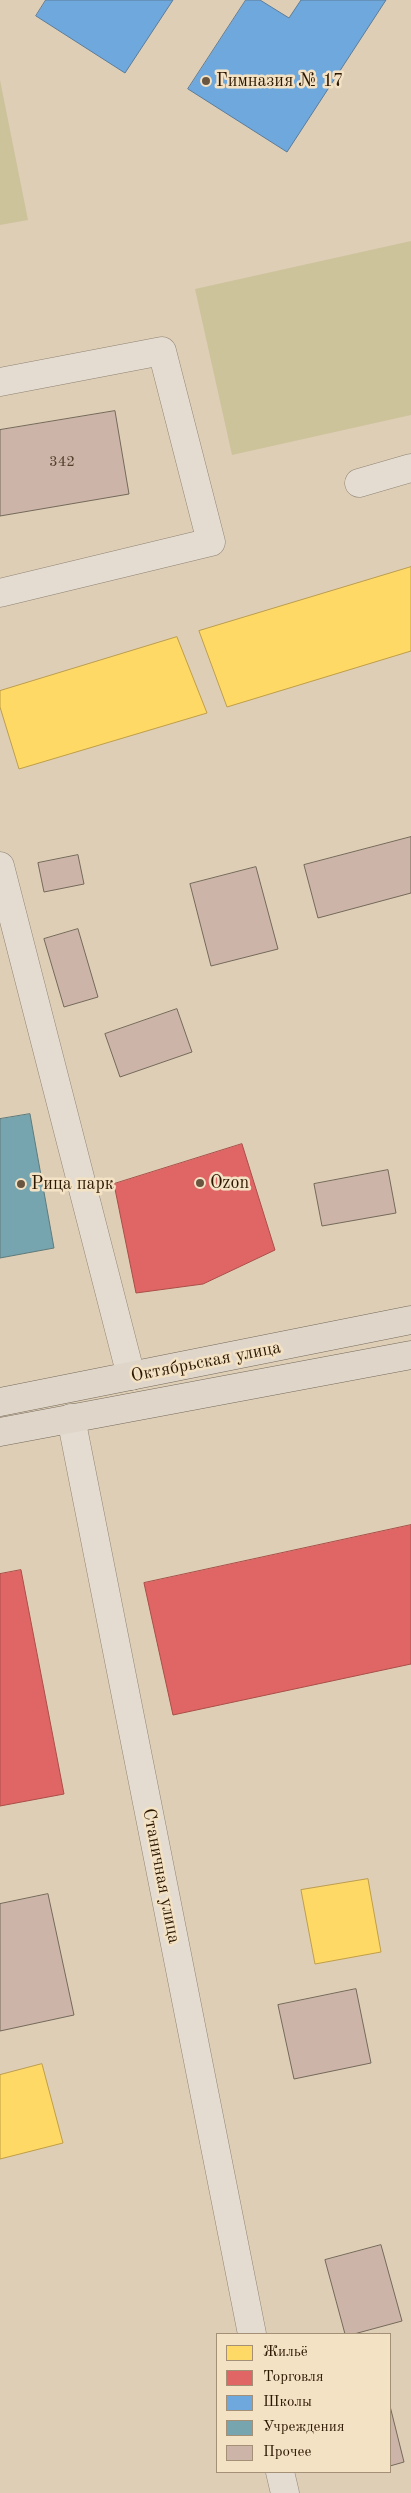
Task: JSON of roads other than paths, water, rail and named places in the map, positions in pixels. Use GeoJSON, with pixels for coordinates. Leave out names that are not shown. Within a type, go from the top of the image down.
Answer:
{"type":"FeatureCollection","features":[{"type":"Feature","properties":{"kind":"main road","name":"Октябрьская улица"},"geometry":{"type":"LineString","coordinates":[[0,1402],[411,1320]]}},
{"type":"Feature","properties":{"kind":"main road","name":"Октябрьская улица"},"geometry":{"type":"LineString","coordinates":[[0,1432],[411,1354]]}},
{"type":"Feature","properties":{"kind":"street"},"geometry":{"type":"LineString","coordinates":[[0,382],[162,351],[211,542],[0,593]]}},
{"type":"Feature","properties":{"kind":"street"},"geometry":{"type":"LineString","coordinates":[[359,483],[411,468]]}},
{"type":"Feature","properties":{"kind":"street"},"geometry":{"type":"LineString","coordinates":[[0,866],[131,1376]]}},
{"type":"Feature","properties":{"kind":"street","name":"Станичная улица"},"geometry":{"type":"LineString","coordinates":[[71,1418],[252,2333]]}},
{"type":"Feature","properties":{"kind":"street"},"geometry":{"type":"LineString","coordinates":[[280,2473],[285,2493]]}},
{"type":"Feature","properties":{"kind":"place","name":"Гимназия № 17"},"geometry":{"type":"Point","coordinates":[206,81]}},
{"type":"Feature","properties":{"kind":"place","name":"Ozon"},"geometry":{"type":"Point","coordinates":[200,1183]}},
{"type":"Feature","properties":{"kind":"place","name":"Рица парк"},"geometry":{"type":"Point","coordinates":[21,1184]}}]}
